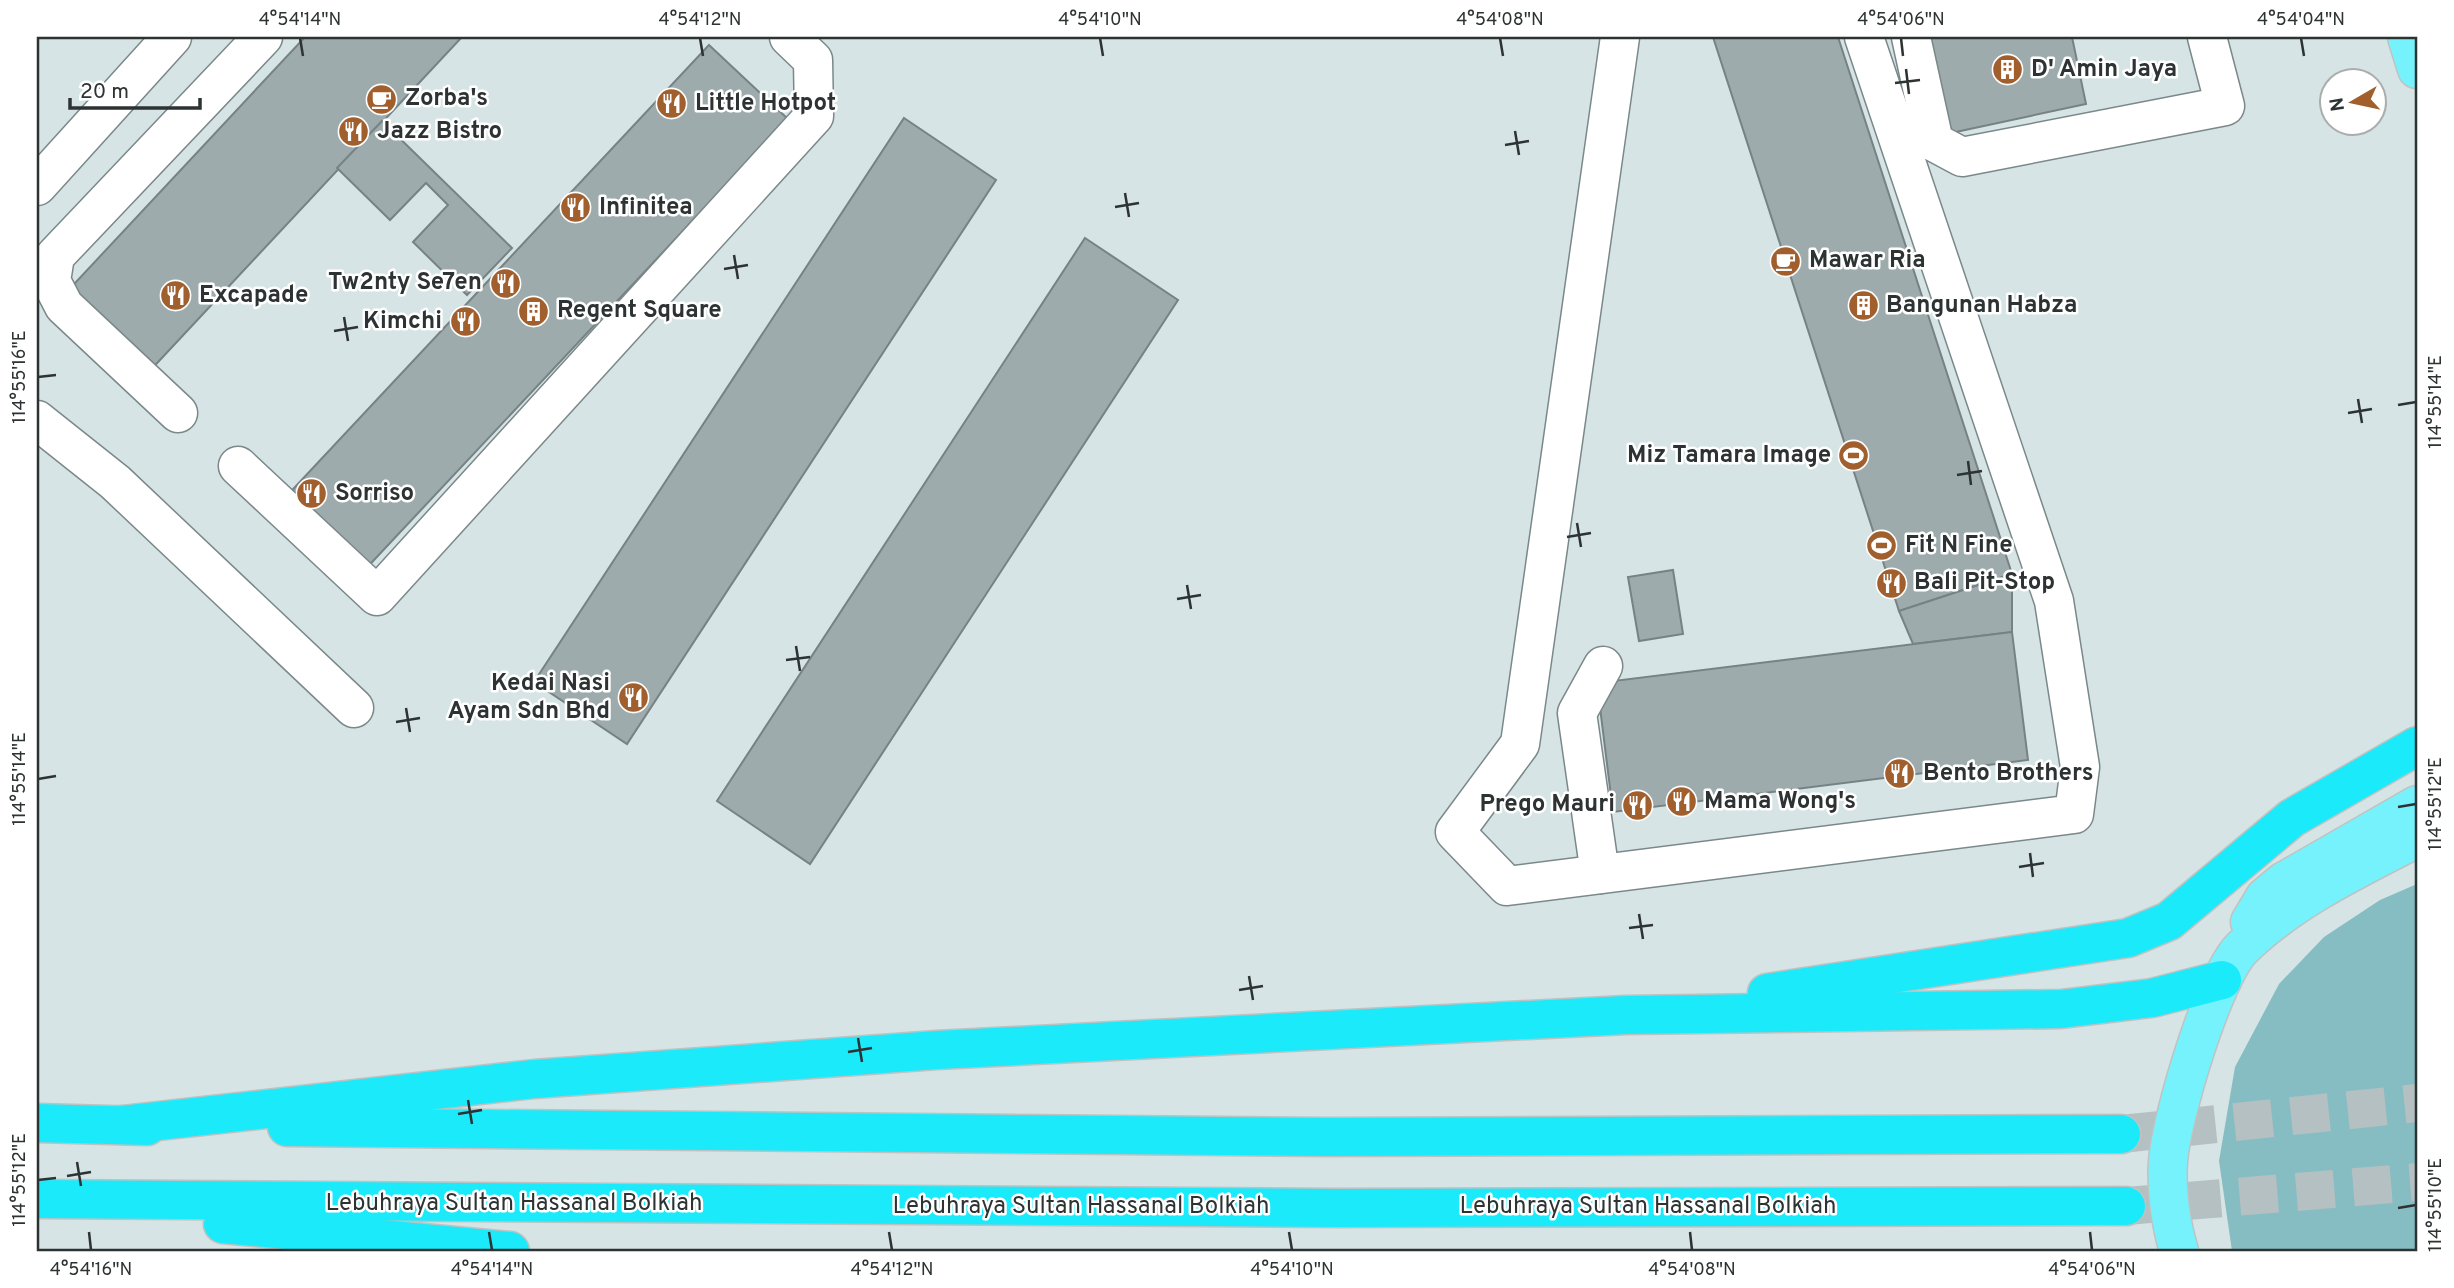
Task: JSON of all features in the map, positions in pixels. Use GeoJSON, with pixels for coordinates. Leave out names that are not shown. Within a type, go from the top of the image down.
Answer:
{"type":"FeatureCollection","features":[{"type":"Feature","properties":{"kind":"highway"},"geometry":{"type":"LineString","coordinates":[[1626,1015],[2128,937],[2169,921],[2292,818],[2417,746]]}},
{"type":"Feature","properties":{"kind":"highway"},"geometry":{"type":"LineString","coordinates":[[122,1125],[534,1079],[937,1050],[1626,1015],[2061,1010],[2152,998],[2231,965]]}},
{"type":"Feature","properties":{"kind":"highway"},"geometry":{"type":"LineString","coordinates":[[37,1123],[1327,1137],[2121,1134]]}},
{"type":"Feature","properties":{"kind":"highway","name":"Lebuhraya Sultan Hassanal Bolkiah"},"geometry":{"type":"LineString","coordinates":[[37,1199],[1308,1208],[2126,1206]]}},
{"type":"Feature","properties":{"kind":"highway"},"geometry":{"type":"LineString","coordinates":[[37,1205],[510,1251]]}},
{"type":"Feature","properties":{"kind":"main road"},"geometry":{"type":"LineString","coordinates":[[2407,37],[2417,69]]}},
{"type":"Feature","properties":{"kind":"main road"},"geometry":{"type":"LineString","coordinates":[[2179,1251],[2174,1234],[2168,1163],[2181,1097],[2253,911],[2283,882],[2417,805]]}},
{"type":"Feature","properties":{"kind":"main road"},"geometry":{"type":"LineString","coordinates":[[2231,965],[2296,906],[2344,876],[2417,838]]}},
{"type":"Feature","properties":{"kind":"street"},"geometry":{"type":"LineString","coordinates":[[37,186],[172,37]]}},
{"type":"Feature","properties":{"kind":"street"},"geometry":{"type":"LineString","coordinates":[[178,413],[64,306],[51,281],[55,257],[263,37]]}},
{"type":"Feature","properties":{"kind":"street"},"geometry":{"type":"LineString","coordinates":[[238,466],[377,596],[814,116],[813,60],[789,37]]}},
{"type":"Feature","properties":{"kind":"street"},"geometry":{"type":"LineString","coordinates":[[1620,37],[1520,744],[1455,832],[1507,886],[2074,814],[2080,767],[2054,601],[1864,37]]}},
{"type":"Feature","properties":{"kind":"street"},"geometry":{"type":"LineString","coordinates":[[1911,37],[1934,142],[1962,157],[2225,106],[2207,37]]}},
{"type":"Feature","properties":{"kind":"street"},"geometry":{"type":"LineString","coordinates":[[37,420],[115,482],[354,708]]}},
{"type":"Feature","properties":{"kind":"street"},"geometry":{"type":"LineString","coordinates":[[1600,874],[1577,713],[1603,666]]}},
{"type":"Feature","properties":{"kind":"shaded area"},"geometry":{"type":"Polygon","coordinates":[[[2417,884],[2417,1251],[2232,1251],[2219,1161],[2235,1067],[2279,984],[2324,937],[2380,900],[2417,884]]]}},
{"type":"Feature","properties":{"kind":"building"},"geometry":{"type":"Polygon","coordinates":[[[305,37],[462,37],[145,376],[62,297],[305,37]]]}},
{"type":"Feature","properties":{"kind":"building","name":"Bangunan Habza"},"geometry":{"type":"Polygon","coordinates":[[[1713,37],[1838,37],[2012,574],[1899,611],[1713,37]]]}},
{"type":"Feature","properties":{"kind":"building","name":"D' Amin Jaya"},"geometry":{"type":"Polygon","coordinates":[[[1930,37],[2072,37],[2086,104],[1951,133],[1930,37]]]}},
{"type":"Feature","properties":{"kind":"building","name":"Regent Square"},"geometry":{"type":"Polygon","coordinates":[[[709,45],[788,119],[359,576],[281,502],[709,45]]]}},
{"type":"Feature","properties":{"kind":"building"},"geometry":{"type":"Polygon","coordinates":[[[904,118],[996,180],[627,744],[534,682],[904,118]]]}},
{"type":"Feature","properties":{"kind":"building"},"geometry":{"type":"Polygon","coordinates":[[[382,121],[512,248],[467,295],[413,242],[448,205],[426,183],[390,220],[337,168],[382,121]]]}},
{"type":"Feature","properties":{"kind":"building"},"geometry":{"type":"Polygon","coordinates":[[[1085,238],[1178,300],[810,864],[717,801],[1085,238]]]}},
{"type":"Feature","properties":{"kind":"building"},"geometry":{"type":"Polygon","coordinates":[[[1673,570],[1683,634],[1639,641],[1628,577],[1673,570]]]}},
{"type":"Feature","properties":{"kind":"building"},"geometry":{"type":"Polygon","coordinates":[[[2012,574],[2012,632],[1913,644],[1899,611],[2012,574]]]}},
{"type":"Feature","properties":{"kind":"building"},"geometry":{"type":"Polygon","coordinates":[[[2012,632],[2028,760],[1613,812],[1597,683],[2012,632]]]}},
{"type":"Feature","properties":{"kind":"tunnel"},"geometry":{"type":"LineString","coordinates":[[2121,1134],[2417,1103]]}},
{"type":"Feature","properties":{"kind":"tunnel"},"geometry":{"type":"LineString","coordinates":[[2126,1206],[2417,1182]]}},
{"type":"Feature","properties":{"kind":"place","name":"D' Amin Jaya"},"geometry":{"type":"Point","coordinates":[2008,70]}},
{"type":"Feature","properties":{"kind":"place","name":"Zorba's"},"geometry":{"type":"Point","coordinates":[382,99]}},
{"type":"Feature","properties":{"kind":"place","name":"Little Hotpot"},"geometry":{"type":"Point","coordinates":[672,104]}},
{"type":"Feature","properties":{"kind":"place","name":"Jazz Bistro"},"geometry":{"type":"Point","coordinates":[354,132]}},
{"type":"Feature","properties":{"kind":"place","name":"Infinitea"},"geometry":{"type":"Point","coordinates":[576,208]}},
{"type":"Feature","properties":{"kind":"place","name":"Mawar Ria"},"geometry":{"type":"Point","coordinates":[1786,261]}},
{"type":"Feature","properties":{"kind":"place","name":"Tw2nty Se7en"},"geometry":{"type":"Point","coordinates":[505,283]}},
{"type":"Feature","properties":{"kind":"place","name":"Excapade"},"geometry":{"type":"Point","coordinates":[176,296]}},
{"type":"Feature","properties":{"kind":"place","name":"Bangunan Habza"},"geometry":{"type":"Point","coordinates":[1863,306]}},
{"type":"Feature","properties":{"kind":"place","name":"Regent Square"},"geometry":{"type":"Point","coordinates":[534,311]}},
{"type":"Feature","properties":{"kind":"place","name":"Kimchi"},"geometry":{"type":"Point","coordinates":[465,322]}},
{"type":"Feature","properties":{"kind":"place","name":"Miz Tamara Image"},"geometry":{"type":"Point","coordinates":[1854,456]}},
{"type":"Feature","properties":{"kind":"place","name":"Sorriso"},"geometry":{"type":"Point","coordinates":[312,494]}},
{"type":"Feature","properties":{"kind":"place","name":"Fit N Fine"},"geometry":{"type":"Point","coordinates":[1882,546]}},
{"type":"Feature","properties":{"kind":"place","name":"Bali Pit-Stop"},"geometry":{"type":"Point","coordinates":[1891,583]}},
{"type":"Feature","properties":{"kind":"place","name":"Kedai Nasi Ayam Sdn Bhd"},"geometry":{"type":"Point","coordinates":[633,698]}},
{"type":"Feature","properties":{"kind":"place","name":"Bento Brothers"},"geometry":{"type":"Point","coordinates":[1900,774]}},
{"type":"Feature","properties":{"kind":"place","name":"Mama Wong's"},"geometry":{"type":"Point","coordinates":[1681,802]}},
{"type":"Feature","properties":{"kind":"place","name":"Prego Mauri"},"geometry":{"type":"Point","coordinates":[1638,805]}}]}
